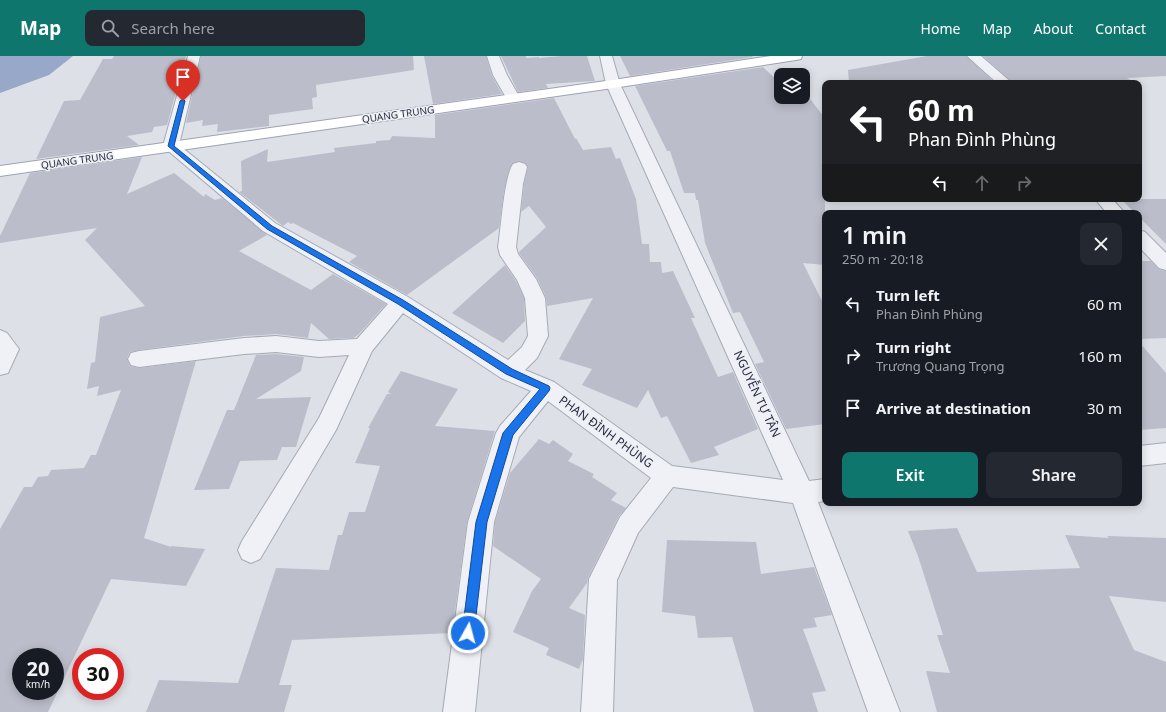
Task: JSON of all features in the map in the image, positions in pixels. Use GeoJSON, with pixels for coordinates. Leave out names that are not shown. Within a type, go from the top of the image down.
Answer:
{"type":"FeatureCollection","features":[{"type":"Feature","properties":{"kind":"main road","name":"QUANG TRUNG"},"geometry":{"type":"LineString","coordinates":[[0,171],[613,84],[796,56]]}},
{"type":"Feature","properties":{"kind":"street"},"geometry":{"type":"LineString","coordinates":[[171,146],[194,56]]}},
{"type":"Feature","properties":{"kind":"street"},"geometry":{"type":"LineString","coordinates":[[493,56],[500,75],[513,98]]}},
{"type":"Feature","properties":{"kind":"street","name":"NGUYỄN TỰ TÂN"},"geometry":{"type":"LineString","coordinates":[[606,56],[613,84],[802,493],[884,712]]}},
{"type":"Feature","properties":{"kind":"street"},"geometry":{"type":"LineString","coordinates":[[973,56],[1001,80]]}},
{"type":"Feature","properties":{"kind":"street","name":"PHAN ĐÌNH PHÙNG"},"geometry":{"type":"LineString","coordinates":[[171,146],[270,227],[400,302],[509,372],[546,388],[667,476],[802,493],[822,490]]}},
{"type":"Feature","properties":{"kind":"street"},"geometry":{"type":"LineString","coordinates":[[509,372],[530,352],[538,336],[535,298],[526,279],[509,255],[507,247],[518,167]]}},
{"type":"Feature","properties":{"kind":"street"},"geometry":{"type":"LineString","coordinates":[[1106,202],[1113,210]]}},
{"type":"Feature","properties":{"kind":"street"},"geometry":{"type":"LineString","coordinates":[[1142,239],[1166,264]]}},
{"type":"Feature","properties":{"kind":"street"},"geometry":{"type":"LineString","coordinates":[[251,550],[328,423],[363,347],[400,302]]}},
{"type":"Feature","properties":{"kind":"street"},"geometry":{"type":"LineString","coordinates":[[0,338],[8,349],[0,367]]}},
{"type":"Feature","properties":{"kind":"street"},"geometry":{"type":"LineString","coordinates":[[139,358],[192,354],[244,346],[276,344],[319,349],[363,347]]}},
{"type":"Feature","properties":{"kind":"street"},"geometry":{"type":"LineString","coordinates":[[459,712],[481,522],[508,433],[546,388]]}},
{"type":"Feature","properties":{"kind":"street"},"geometry":{"type":"LineString","coordinates":[[1142,456],[1166,453]]}},
{"type":"Feature","properties":{"kind":"street"},"geometry":{"type":"LineString","coordinates":[[597,712],[603,579],[629,525],[667,476]]}},
{"type":"Feature","properties":{"kind":"water"},"geometry":{"type":"Polygon","coordinates":[[[0,56],[73,56],[49,75],[0,93],[0,56]]]}},
{"type":"Feature","properties":{"kind":"building"},"geometry":{"type":"Polygon","coordinates":[[[114,56],[186,56],[167,125],[154,127],[152,132],[127,136],[139,145],[36,159],[64,101],[80,100],[103,59],[112,59],[114,56]]]}},
{"type":"Feature","properties":{"kind":"building"},"geometry":{"type":"Polygon","coordinates":[[[201,56],[413,56],[414,70],[316,85],[317,97],[312,98],[313,109],[269,115],[269,126],[217,132],[218,124],[202,126],[203,120],[186,123],[201,56]]]}},
{"type":"Feature","properties":{"kind":"building"},"geometry":{"type":"Polygon","coordinates":[[[424,56],[486,56],[492,76],[502,94],[433,104],[424,56]]]}},
{"type":"Feature","properties":{"kind":"building"},"geometry":{"type":"Polygon","coordinates":[[[501,56],[526,56],[526,58],[539,58],[587,56],[595,81],[546,84],[548,88],[518,92],[501,56]]]}},
{"type":"Feature","properties":{"kind":"building"},"geometry":{"type":"Polygon","coordinates":[[[620,56],[752,56],[753,57],[630,76],[620,56]]]}},
{"type":"Feature","properties":{"kind":"building"},"geometry":{"type":"Polygon","coordinates":[[[927,56],[966,56],[992,80],[849,80],[848,70],[927,56]]]}},
{"type":"Feature","properties":{"kind":"building"},"geometry":{"type":"Polygon","coordinates":[[[983,56],[1166,56],[1166,76],[1127,78],[1130,80],[1010,80],[983,56]]]}},
{"type":"Feature","properties":{"kind":"building"},"geometry":{"type":"Polygon","coordinates":[[[763,67],[774,77],[774,104],[810,104],[810,99],[822,114],[822,202],[825,202],[825,210],[822,210],[822,265],[803,263],[822,301],[822,424],[786,429],[755,364],[764,362],[740,312],[733,313],[705,243],[698,200],[696,200],[695,193],[684,193],[670,151],[667,151],[635,86],[763,67]]]}},
{"type":"Feature","properties":{"kind":"building"},"geometry":{"type":"Polygon","coordinates":[[[554,98],[575,139],[576,138],[583,150],[611,147],[616,159],[620,158],[636,199],[642,244],[649,244],[650,262],[661,262],[662,273],[673,271],[695,318],[691,318],[718,377],[733,372],[758,429],[714,447],[719,455],[691,463],[667,416],[661,418],[648,390],[637,408],[582,385],[592,369],[559,359],[593,298],[547,306],[546,297],[537,278],[519,253],[546,227],[529,206],[521,212],[524,184],[528,167],[525,163],[519,161],[513,163],[509,170],[504,191],[499,228],[407,295],[349,262],[357,256],[293,223],[291,224],[288,222],[283,226],[239,192],[242,191],[241,161],[268,149],[267,162],[335,152],[334,148],[376,143],[376,141],[390,140],[392,136],[435,138],[435,115],[554,98]]]}},
{"type":"Feature","properties":{"kind":"building"},"geometry":{"type":"Polygon","coordinates":[[[142,157],[127,194],[174,173],[204,197],[205,194],[215,200],[222,198],[267,235],[239,251],[311,290],[333,274],[386,304],[354,338],[329,339],[311,323],[308,338],[276,334],[244,336],[130,352],[127,358],[130,366],[139,368],[196,361],[144,538],[171,547],[205,549],[186,586],[111,579],[78,648],[72,648],[72,661],[64,678],[64,648],[12,648],[12,700],[54,700],[48,712],[0,712],[0,529],[24,487],[32,487],[38,477],[48,476],[51,470],[84,468],[91,455],[96,455],[121,390],[97,396],[99,386],[87,389],[91,363],[95,362],[100,317],[145,306],[85,240],[97,228],[0,243],[0,236],[30,173],[142,157]]]}},
{"type":"Feature","properties":{"kind":"building"},"geometry":{"type":"Polygon","coordinates":[[[1142,199],[1166,199],[1166,244],[1142,220],[1142,210],[1132,210],[1124,202],[1142,202],[1142,199]]]}},
{"type":"Feature","properties":{"kind":"building"},"geometry":{"type":"Polygon","coordinates":[[[1142,261],[1151,261],[1158,269],[1166,271],[1166,338],[1142,339],[1142,261]]]}},
{"type":"Feature","properties":{"kind":"building"},"geometry":{"type":"Polygon","coordinates":[[[505,265],[516,281],[524,298],[525,321],[503,343],[452,313],[505,265]]]}},
{"type":"Feature","properties":{"kind":"building"},"geometry":{"type":"Polygon","coordinates":[[[1142,345],[1166,373],[1166,428],[1142,430],[1142,345]]]}},
{"type":"Feature","properties":{"kind":"building"},"geometry":{"type":"Polygon","coordinates":[[[276,354],[304,357],[301,371],[256,399],[311,397],[296,447],[282,447],[277,460],[240,461],[229,489],[194,490],[227,410],[234,410],[256,355],[276,354]]]}},
{"type":"Feature","properties":{"kind":"building"},"geometry":{"type":"Polygon","coordinates":[[[401,371],[458,389],[435,426],[495,431],[467,522],[452,633],[292,640],[279,685],[292,685],[284,712],[146,712],[159,680],[238,683],[276,568],[329,570],[338,535],[342,535],[349,512],[365,512],[380,466],[355,463],[370,428],[368,428],[387,394],[391,394],[388,392],[401,371]]]}},
{"type":"Feature","properties":{"kind":"building"},"geometry":{"type":"Polygon","coordinates":[[[539,439],[549,444],[553,440],[573,454],[568,461],[594,474],[592,477],[617,493],[611,500],[626,508],[619,516],[588,578],[587,583],[569,608],[585,615],[583,659],[579,669],[546,655],[549,648],[513,632],[532,591],[541,579],[493,546],[495,522],[510,473],[539,439]]]}},
{"type":"Feature","properties":{"kind":"building"},"geometry":{"type":"Polygon","coordinates":[[[957,528],[977,572],[1080,568],[1065,535],[1109,538],[1107,536],[1166,538],[1166,602],[1109,596],[1134,650],[1166,662],[1166,712],[937,712],[926,671],[950,673],[937,635],[943,635],[918,556],[908,531],[957,528]]]}},
{"type":"Feature","properties":{"kind":"building"},"geometry":{"type":"Polygon","coordinates":[[[667,540],[756,542],[761,574],[814,567],[832,615],[814,618],[817,627],[803,629],[826,691],[812,693],[818,712],[754,712],[732,637],[698,638],[695,616],[662,612],[667,540]]]}},
{"type":"Feature","properties":{"kind":"route"},"geometry":{"type":"LineString","coordinates":[[183,101],[171,146],[270,227],[400,302],[509,372],[546,388],[508,433],[481,522],[468,633]]}}]}
